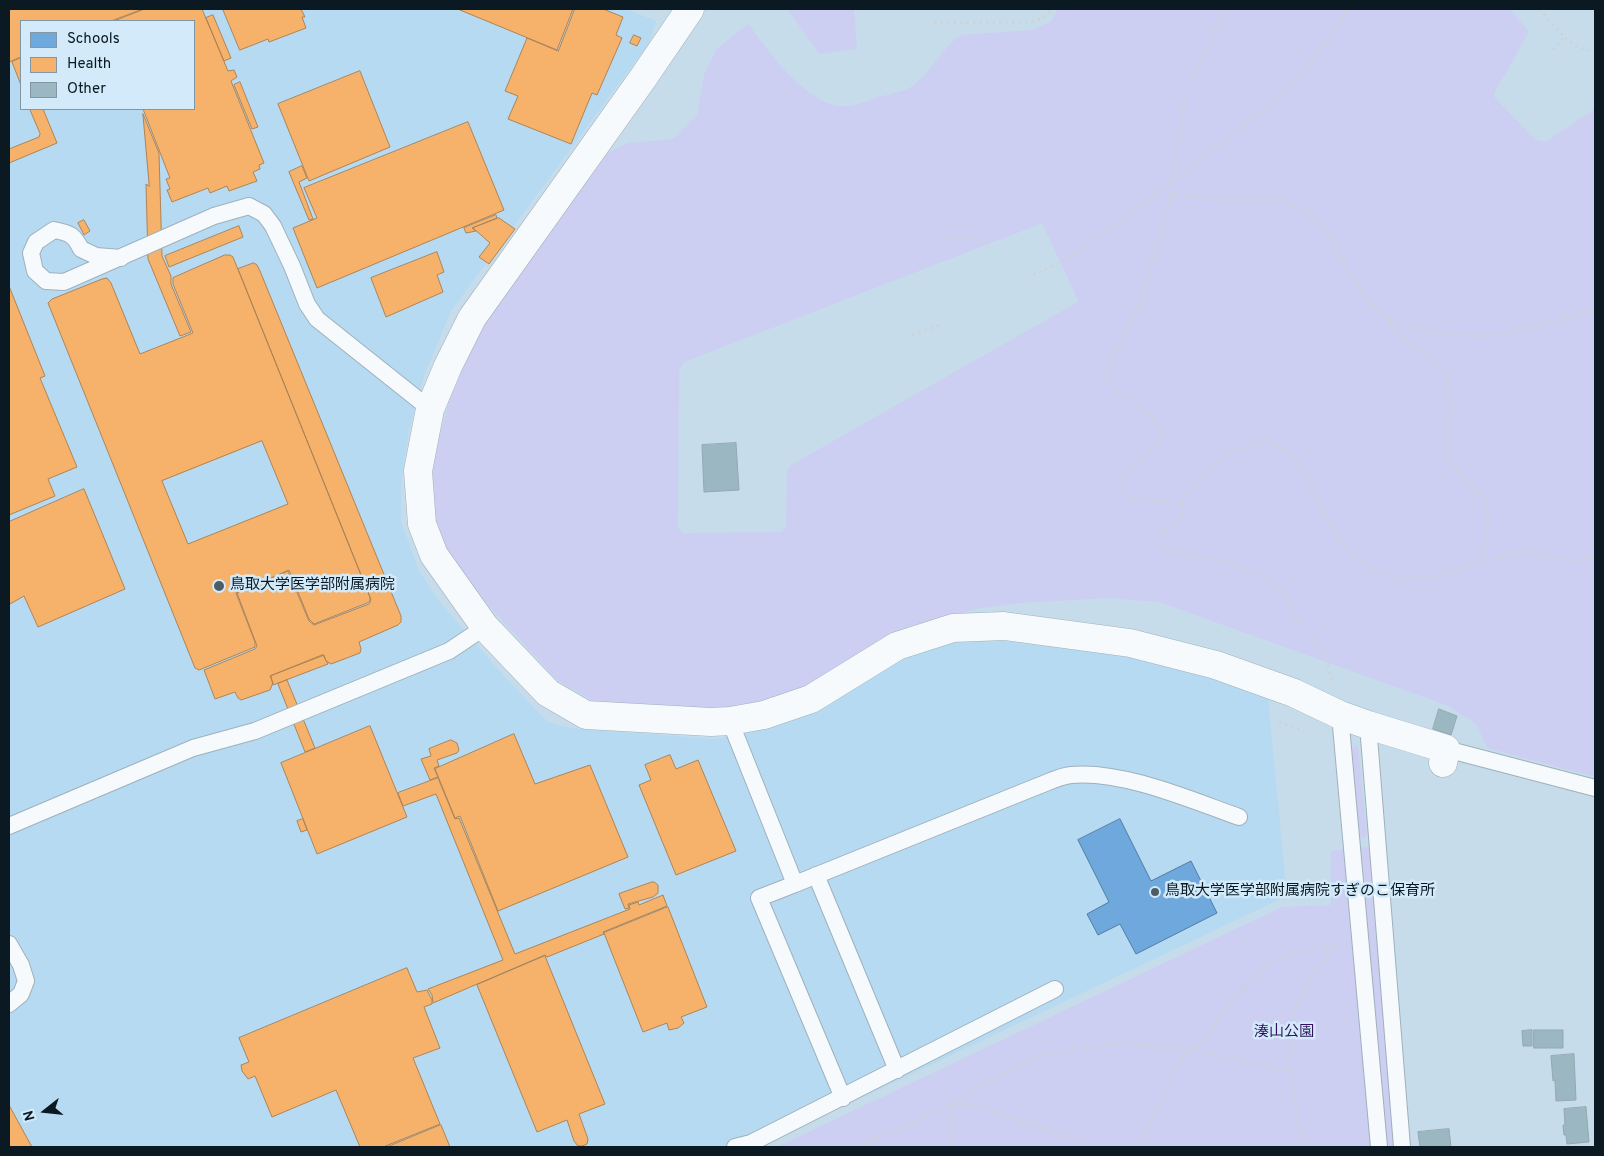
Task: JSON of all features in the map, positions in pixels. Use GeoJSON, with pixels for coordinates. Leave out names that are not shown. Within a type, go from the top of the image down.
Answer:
{"type":"FeatureCollection","features":[{"type":"Feature","properties":{"kind":"street"},"geometry":{"type":"LineString","coordinates":[[690,9],[638,86],[472,318],[448,366],[430,409],[418,471],[422,524],[434,555],[485,628],[548,693],[586,715],[711,722],[730,721],[764,715],[812,700],[897,646],[953,628],[1004,626],[1130,643],[1216,665],[1294,692],[1340,715],[1445,756]]}},
{"type":"Feature","properties":{"kind":"lane"},"geometry":{"type":"LineString","coordinates":[[121,258],[96,256],[81,249],[76,238],[54,230],[36,242],[31,254],[36,271],[46,281],[64,282],[121,258],[214,216],[249,206],[264,214],[273,226],[307,304],[317,319],[430,409]]}},
{"type":"Feature","properties":{"kind":"lane"},"geometry":{"type":"LineString","coordinates":[[9,826],[193,748],[254,731],[449,651],[485,628]]}},
{"type":"Feature","properties":{"kind":"lane"},"geometry":{"type":"LineString","coordinates":[[1340,715],[1380,1147]]}},
{"type":"Feature","properties":{"kind":"lane"},"geometry":{"type":"LineString","coordinates":[[730,721],[796,884]]}},
{"type":"Feature","properties":{"kind":"lane"},"geometry":{"type":"LineString","coordinates":[[1368,725],[1402,1147]]}},
{"type":"Feature","properties":{"kind":"lane"},"geometry":{"type":"LineString","coordinates":[[1445,756],[1595,788]]}},
{"type":"Feature","properties":{"kind":"lane"},"geometry":{"type":"LineString","coordinates":[[843,1098],[759,898],[1038,786],[1070,775],[1107,776],[1164,791],[1239,817]]}},
{"type":"Feature","properties":{"kind":"lane"},"geometry":{"type":"LineString","coordinates":[[816,875],[897,1070]]}},
{"type":"Feature","properties":{"kind":"lane"},"geometry":{"type":"LineString","coordinates":[[9,944],[21,965],[26,981],[21,994],[9,1004]]}},
{"type":"Feature","properties":{"kind":"lane"},"geometry":{"type":"LineString","coordinates":[[735,1147],[751,1143],[843,1098],[1055,989]]}},
{"type":"Feature","properties":{"kind":"path"},"geometry":{"type":"LineString","coordinates":[[934,23],[1032,22],[1043,18],[1052,9]]}},
{"type":"Feature","properties":{"kind":"path"},"geometry":{"type":"LineString","coordinates":[[1181,503],[1135,500],[1126,492],[1122,481],[1124,476],[1149,453],[1162,433],[1161,426],[1111,386],[1106,374],[1108,364],[1138,311],[1171,196],[1183,107],[1194,72],[1219,20],[1222,9]]}},
{"type":"Feature","properties":{"kind":"path"},"geometry":{"type":"LineString","coordinates":[[1033,275],[1081,250],[1255,118],[1303,72],[1347,9]]}},
{"type":"Feature","properties":{"kind":"path"},"geometry":{"type":"LineString","coordinates":[[1539,9],[1564,37],[1575,46],[1595,53]]}},
{"type":"Feature","properties":{"kind":"path"},"geometry":{"type":"LineString","coordinates":[[1553,50],[1564,37]]}},
{"type":"Feature","properties":{"kind":"path"},"geometry":{"type":"LineString","coordinates":[[1171,196],[1242,200],[1281,199],[1309,211],[1334,241],[1348,270],[1364,296],[1411,344],[1446,374],[1452,410],[1447,432],[1449,460],[1485,499],[1488,522],[1483,561]]}},
{"type":"Feature","properties":{"kind":"path"},"geometry":{"type":"LineString","coordinates":[[939,239],[963,237],[981,240],[989,248]]}},
{"type":"Feature","properties":{"kind":"path"},"geometry":{"type":"LineString","coordinates":[[1388,320],[1424,331],[1479,336],[1494,335],[1595,311]]}},
{"type":"Feature","properties":{"kind":"path"},"geometry":{"type":"LineString","coordinates":[[912,336],[942,324]]}},
{"type":"Feature","properties":{"kind":"path"},"geometry":{"type":"LineString","coordinates":[[1340,715],[1324,652],[1302,626],[1284,593],[1271,583],[1242,568],[1218,560],[1166,551],[1162,548],[1159,538],[1161,532],[1178,522],[1182,517],[1181,503],[1197,483],[1226,454],[1265,442],[1274,443],[1285,450],[1306,476],[1343,547],[1372,569],[1398,579],[1413,580],[1433,577],[1518,552],[1528,552],[1573,561],[1595,557]]}},
{"type":"Feature","properties":{"kind":"path"},"geometry":{"type":"LineString","coordinates":[[1305,1147],[1298,1121],[1290,1072],[1293,1015],[1308,982],[1333,948],[1345,941]]}},
{"type":"Feature","properties":{"kind":"path"},"geometry":{"type":"LineString","coordinates":[[1140,1147],[1153,1114],[1178,1063],[1208,1034],[1227,1006],[1250,981],[1276,958],[1310,948],[1333,948]]}},
{"type":"Feature","properties":{"kind":"path"},"geometry":{"type":"LineString","coordinates":[[861,1147],[867,1142],[952,1105],[976,1088],[1038,1056],[1115,1043],[1192,1048],[1290,1072]]}},
{"type":"Feature","properties":{"kind":"path"},"geometry":{"type":"LineString","coordinates":[[952,1105],[974,1104],[1097,1147]]}},
{"type":"Feature","properties":{"kind":"path"},"geometry":{"type":"LineString","coordinates":[[952,1105],[954,1147]]}},
{"type":"Feature","properties":{"kind":"shaded area","name":"鳥取大学医学部附属病院"},"geometry":{"type":"Polygon","coordinates":[[[9,9],[626,9],[656,21],[649,43],[451,311],[424,376],[409,429],[401,482],[401,521],[419,571],[439,601],[503,675],[548,722],[571,728],[715,739],[766,729],[899,660],[947,641],[999,635],[1108,646],[1220,679],[1268,698],[1287,896],[758,1147],[9,1147],[9,9]]]}},
{"type":"Feature","properties":{"kind":"green space"},"geometry":{"type":"Polygon","coordinates":[[[787,9],[854,9],[857,48],[819,53],[787,9]]]}},
{"type":"Feature","properties":{"kind":"green space"},"geometry":{"type":"Polygon","coordinates":[[[1058,9],[1510,9],[1528,31],[1528,34],[1494,93],[1495,98],[1536,140],[1545,142],[1595,109],[1595,777],[1487,748],[1477,725],[1449,706],[1159,602],[1108,598],[1021,603],[981,608],[910,626],[898,631],[819,681],[795,692],[738,708],[661,709],[593,701],[557,680],[447,560],[430,504],[432,463],[449,402],[476,337],[540,242],[609,152],[628,143],[673,139],[697,115],[704,75],[719,47],[747,25],[750,26],[788,74],[800,85],[825,102],[838,106],[848,106],[900,92],[911,87],[925,75],[954,40],[961,35],[1033,30],[1051,22],[1058,9]],[[1040,224],[684,362],[679,370],[678,528],[683,533],[781,532],[786,528],[787,471],[791,465],[1076,303],[1078,300],[1043,225],[1040,224]]]}},
{"type":"Feature","properties":{"kind":"green space"},"geometry":{"type":"Polygon","coordinates":[[[1355,746],[1358,747],[1367,835],[1363,839],[1359,836],[1351,749],[1355,746]]]}},
{"type":"Feature","properties":{"kind":"green space","name":"湊山公園"},"geometry":{"type":"Polygon","coordinates":[[[1383,845],[1411,1147],[777,1147],[1282,907],[1331,905],[1331,851],[1383,845]]]}},
{"type":"Feature","properties":{"kind":"building: Schools","name":"鳥取大学医学部附属病院すぎのこ保育所"},"geometry":{"type":"Polygon","coordinates":[[[1120,819],[1151,881],[1191,861],[1217,913],[1136,954],[1120,924],[1098,935],[1087,914],[1109,902],[1078,840],[1120,819]]]}},
{"type":"Feature","properties":{"kind":"building: Health"},"geometry":{"type":"Polygon","coordinates":[[[9,9],[143,9],[114,20],[20,20],[20,57],[9,62],[9,9]]]}},
{"type":"Feature","properties":{"kind":"building: Health"},"geometry":{"type":"Polygon","coordinates":[[[145,9],[202,9],[228,71],[234,70],[237,77],[231,81],[264,163],[259,165],[260,169],[253,172],[257,181],[229,191],[227,186],[210,193],[208,188],[172,202],[167,190],[170,189],[166,179],[170,178],[143,110],[195,110],[195,20],[117,20],[145,9]]]}},
{"type":"Feature","properties":{"kind":"building: Health"},"geometry":{"type":"Polygon","coordinates":[[[223,9],[301,9],[305,17],[302,17],[306,28],[269,42],[268,39],[240,50],[223,9]]]}},
{"type":"Feature","properties":{"kind":"building: Health"},"geometry":{"type":"Polygon","coordinates":[[[461,9],[573,9],[557,50],[461,9]]]}},
{"type":"Feature","properties":{"kind":"building: Health"},"geometry":{"type":"Polygon","coordinates":[[[575,9],[603,9],[623,17],[616,35],[622,38],[597,95],[592,93],[571,144],[508,119],[518,96],[505,91],[527,38],[558,51],[575,9]]]}},
{"type":"Feature","properties":{"kind":"building: Health"},"geometry":{"type":"Polygon","coordinates":[[[213,15],[231,58],[224,61],[206,18],[213,15]]]}},
{"type":"Feature","properties":{"kind":"building: Health"},"geometry":{"type":"Polygon","coordinates":[[[634,35],[641,38],[637,46],[630,43],[634,35]]]}},
{"type":"Feature","properties":{"kind":"building: Health"},"geometry":{"type":"Polygon","coordinates":[[[20,58],[20,82],[12,62],[20,58]]]}},
{"type":"Feature","properties":{"kind":"building: Health"},"geometry":{"type":"Polygon","coordinates":[[[360,71],[390,147],[309,181],[278,104],[360,71]]]}},
{"type":"Feature","properties":{"kind":"building: Health"},"geometry":{"type":"Polygon","coordinates":[[[240,82],[258,127],[252,129],[234,85],[240,82]]]}},
{"type":"Feature","properties":{"kind":"building: Health"},"geometry":{"type":"Polygon","coordinates":[[[30,110],[43,110],[57,143],[9,163],[9,149],[39,137],[40,134],[30,110]]]}},
{"type":"Feature","properties":{"kind":"building: Health"},"geometry":{"type":"Polygon","coordinates":[[[143,114],[159,153],[162,256],[171,276],[171,284],[191,332],[180,336],[148,259],[146,184],[149,186],[143,114]]]}},
{"type":"Feature","properties":{"kind":"building: Health"},"geometry":{"type":"Polygon","coordinates":[[[468,122],[504,210],[317,288],[293,228],[317,218],[304,188],[468,122]]]}},
{"type":"Feature","properties":{"kind":"building: Health"},"geometry":{"type":"Polygon","coordinates":[[[302,166],[307,178],[299,182],[313,219],[309,220],[289,172],[302,166]]]}},
{"type":"Feature","properties":{"kind":"building: Health"},"geometry":{"type":"Polygon","coordinates":[[[496,215],[497,218],[472,228],[476,231],[466,233],[464,228],[496,215]]]}},
{"type":"Feature","properties":{"kind":"building: Health"},"geometry":{"type":"Polygon","coordinates":[[[499,218],[515,229],[489,264],[479,257],[490,243],[473,228],[499,218]]]}},
{"type":"Feature","properties":{"kind":"building: Health"},"geometry":{"type":"Polygon","coordinates":[[[84,220],[90,231],[84,235],[78,223],[84,220]]]}},
{"type":"Feature","properties":{"kind":"building: Health"},"geometry":{"type":"Polygon","coordinates":[[[239,226],[243,237],[169,267],[165,256],[239,226]]]}},
{"type":"Feature","properties":{"kind":"building: Health"},"geometry":{"type":"Polygon","coordinates":[[[437,252],[444,272],[437,275],[443,292],[386,317],[371,278],[437,252]]]}},
{"type":"Feature","properties":{"kind":"building: Health"},"geometry":{"type":"Polygon","coordinates":[[[225,255],[233,257],[370,597],[370,601],[367,603],[314,624],[309,619],[289,570],[236,593],[255,642],[255,647],[199,670],[195,668],[48,303],[52,299],[107,278],[111,283],[140,354],[193,333],[173,284],[173,278],[225,255]],[[262,441],[162,481],[188,544],[288,504],[262,441]]]}},
{"type":"Feature","properties":{"kind":"building: Health"},"geometry":{"type":"Polygon","coordinates":[[[254,263],[260,271],[401,616],[401,622],[359,642],[360,653],[331,664],[326,661],[324,655],[270,676],[273,683],[270,690],[241,700],[235,692],[215,699],[204,670],[255,649],[257,646],[237,593],[288,571],[309,621],[314,625],[369,604],[371,600],[238,269],[254,263]]]}},
{"type":"Feature","properties":{"kind":"building: Health"},"geometry":{"type":"Polygon","coordinates":[[[9,286],[45,376],[40,378],[77,467],[48,479],[55,496],[9,515],[9,286]]]}},
{"type":"Feature","properties":{"kind":"building: Health"},"geometry":{"type":"Polygon","coordinates":[[[84,489],[125,589],[38,627],[24,596],[10,604],[9,601],[9,522],[84,489]]]}},
{"type":"Feature","properties":{"kind":"building: Health"},"geometry":{"type":"Polygon","coordinates":[[[323,655],[328,664],[273,685],[271,676],[323,655]]]}},
{"type":"Feature","properties":{"kind":"building: Health"},"geometry":{"type":"Polygon","coordinates":[[[287,680],[315,748],[305,752],[278,684],[287,680]]]}},
{"type":"Feature","properties":{"kind":"building: Health"},"geometry":{"type":"Polygon","coordinates":[[[370,726],[407,817],[317,854],[281,763],[370,726]]]}},
{"type":"Feature","properties":{"kind":"building: Health"},"geometry":{"type":"Polygon","coordinates":[[[514,734],[535,784],[590,765],[628,857],[498,911],[460,816],[455,818],[435,769],[514,734]]]}},
{"type":"Feature","properties":{"kind":"building: Health"},"geometry":{"type":"Polygon","coordinates":[[[451,740],[457,743],[459,750],[457,753],[437,760],[439,766],[434,768],[438,777],[430,780],[421,759],[431,756],[429,749],[451,740]]]}},
{"type":"Feature","properties":{"kind":"building: Health"},"geometry":{"type":"Polygon","coordinates":[[[670,755],[676,769],[698,760],[736,851],[676,875],[639,785],[651,780],[645,765],[670,755]]]}},
{"type":"Feature","properties":{"kind":"building: Health"},"geometry":{"type":"Polygon","coordinates":[[[438,778],[455,819],[459,818],[515,954],[630,909],[629,905],[638,902],[639,905],[663,895],[667,906],[603,932],[604,934],[547,957],[545,955],[433,1003],[432,995],[428,989],[503,960],[436,794],[403,806],[398,793],[438,778]]]}},
{"type":"Feature","properties":{"kind":"building: Health"},"geometry":{"type":"Polygon","coordinates":[[[303,819],[307,830],[301,832],[297,821],[303,819]]]}},
{"type":"Feature","properties":{"kind":"building: Health"},"geometry":{"type":"Polygon","coordinates":[[[652,882],[658,885],[658,893],[653,897],[628,904],[629,908],[625,909],[619,894],[652,882]]]}},
{"type":"Feature","properties":{"kind":"building: Health"},"geometry":{"type":"Polygon","coordinates":[[[668,907],[707,1007],[681,1017],[684,1023],[678,1028],[669,1030],[667,1023],[643,1032],[604,933],[668,907]]]}},
{"type":"Feature","properties":{"kind":"building: Health"},"geometry":{"type":"Polygon","coordinates":[[[545,956],[605,1104],[579,1114],[588,1139],[587,1144],[582,1146],[578,1146],[574,1141],[567,1120],[537,1132],[477,985],[545,956]]]}},
{"type":"Feature","properties":{"kind":"building: Health"},"geometry":{"type":"Polygon","coordinates":[[[407,968],[417,992],[427,990],[432,1000],[432,1004],[424,1007],[440,1048],[413,1058],[440,1124],[383,1147],[360,1147],[336,1090],[272,1117],[255,1076],[248,1079],[242,1071],[241,1065],[249,1062],[239,1038],[407,968]]]}},
{"type":"Feature","properties":{"kind":"building: Health"},"geometry":{"type":"Polygon","coordinates":[[[9,1105],[32,1147],[9,1147],[9,1105]]]}},
{"type":"Feature","properties":{"kind":"building: Health"},"geometry":{"type":"Polygon","coordinates":[[[441,1125],[450,1147],[387,1147],[441,1125]]]}},
{"type":"Feature","properties":{"kind":"building: Other"},"geometry":{"type":"Polygon","coordinates":[[[736,443],[739,490],[704,492],[702,445],[736,443]]]}},
{"type":"Feature","properties":{"kind":"building: Other"},"geometry":{"type":"Polygon","coordinates":[[[1439,709],[1457,716],[1451,735],[1433,729],[1439,709]]]}},
{"type":"Feature","properties":{"kind":"building: Other"},"geometry":{"type":"Polygon","coordinates":[[[1532,1030],[1532,1046],[1523,1046],[1522,1031],[1532,1030]]]}},
{"type":"Feature","properties":{"kind":"building: Other"},"geometry":{"type":"Polygon","coordinates":[[[1534,1030],[1563,1030],[1563,1048],[1534,1048],[1534,1030]]]}},
{"type":"Feature","properties":{"kind":"building: Other"},"geometry":{"type":"Polygon","coordinates":[[[1574,1054],[1576,1100],[1556,1101],[1551,1056],[1574,1054]]]}},
{"type":"Feature","properties":{"kind":"building: Other"},"geometry":{"type":"Polygon","coordinates":[[[1586,1107],[1589,1142],[1567,1144],[1563,1125],[1565,1125],[1564,1109],[1586,1107]]]}},
{"type":"Feature","properties":{"kind":"building: Other"},"geometry":{"type":"Polygon","coordinates":[[[1449,1129],[1451,1147],[1420,1147],[1418,1132],[1449,1129]]]}},
{"type":"Feature","properties":{"kind":"place","name":"鳥取大学医学部附属病院"},"geometry":{"type":"Point","coordinates":[219,586]}},
{"type":"Feature","properties":{"kind":"place","name":"鳥取大学医学部附属病院すぎのこ保育所"},"geometry":{"type":"Point","coordinates":[1155,892]}}]}
